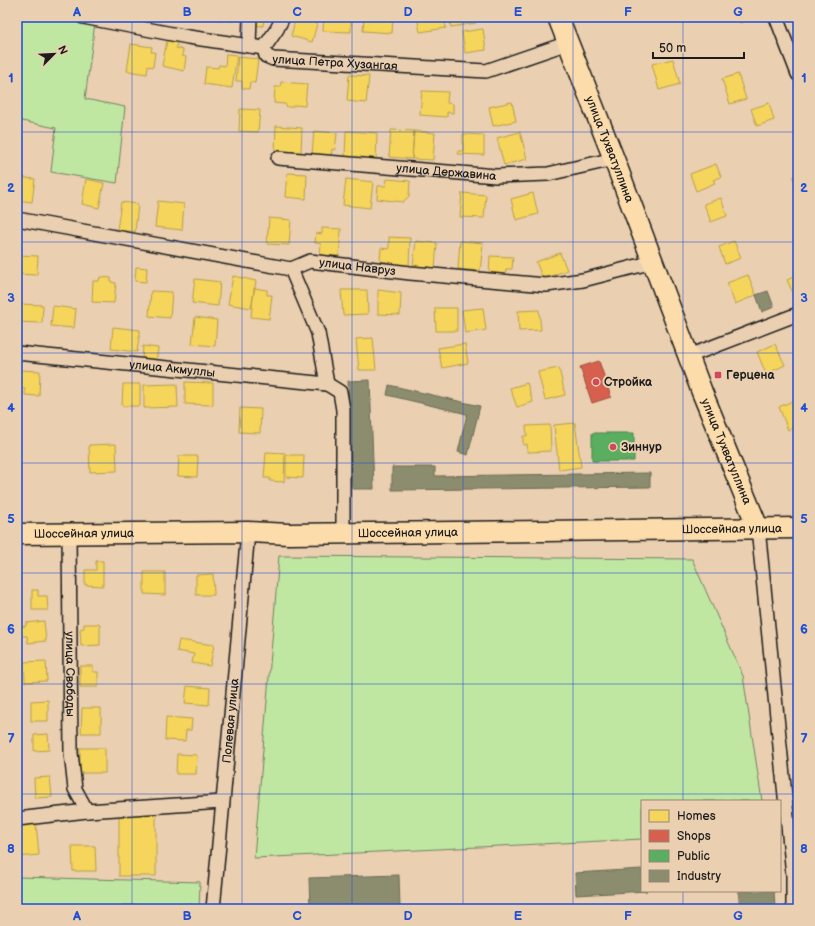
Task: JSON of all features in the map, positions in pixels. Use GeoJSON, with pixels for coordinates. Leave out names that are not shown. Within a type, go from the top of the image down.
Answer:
{"type":"FeatureCollection","features":[{"type":"Feature","properties":{"kind":"main road","name":"улица Тухватуллина"},"geometry":{"type":"LineString","coordinates":[[558,17],[705,398],[758,528]]}},
{"type":"Feature","properties":{"kind":"main road","name":"Шоссейная улица"},"geometry":{"type":"LineString","coordinates":[[17,534],[248,532],[289,534],[798,528]]}},
{"type":"Feature","properties":{"kind":"street","name":"улица Петра Хузангая"},"geometry":{"type":"LineString","coordinates":[[83,17],[188,37],[264,48],[266,56],[273,59],[486,71],[568,44]]}},
{"type":"Feature","properties":{"kind":"street"},"geometry":{"type":"LineString","coordinates":[[249,46],[250,17]]}},
{"type":"Feature","properties":{"kind":"street"},"geometry":{"type":"LineString","coordinates":[[264,48],[283,17]]}},
{"type":"Feature","properties":{"kind":"street"},"geometry":{"type":"LineString","coordinates":[[776,17],[798,74]]}},
{"type":"Feature","properties":{"kind":"street","name":"улица Державина"},"geometry":{"type":"LineString","coordinates":[[278,158],[496,176],[548,174],[614,159]]}},
{"type":"Feature","properties":{"kind":"street"},"geometry":{"type":"LineString","coordinates":[[17,218],[291,269],[318,333],[327,384],[340,392],[343,410],[343,533]]}},
{"type":"Feature","properties":{"kind":"street","name":"улица Навруз"},"geometry":{"type":"LineString","coordinates":[[291,269],[310,261],[410,273],[546,285],[582,280],[653,262]]}},
{"type":"Feature","properties":{"kind":"street"},"geometry":{"type":"LineString","coordinates":[[689,356],[798,314]]}},
{"type":"Feature","properties":{"kind":"street","name":"улица Акмуллы"},"geometry":{"type":"LineString","coordinates":[[17,353],[327,384]]}},
{"type":"Feature","properties":{"kind":"street","name":"улица Тухватуллина"},"geometry":{"type":"LineString","coordinates":[[758,528],[793,875],[793,909]]}},
{"type":"Feature","properties":{"kind":"street","name":"Полевая улица"},"geometry":{"type":"LineString","coordinates":[[213,909],[248,532]]}},
{"type":"Feature","properties":{"kind":"street","name":"улица Свободы"},"geometry":{"type":"LineString","coordinates":[[69,534],[71,752],[75,789],[87,811]]}},
{"type":"Feature","properties":{"kind":"street"},"geometry":{"type":"LineString","coordinates":[[17,819],[87,811],[222,802]]}},
{"type":"Feature","properties":{"kind":"green space"},"geometry":{"type":"Polygon","coordinates":[[[17,17],[68,17],[95,22],[85,99],[125,107],[117,183],[51,172],[56,128],[17,120],[17,17]]]}},
{"type":"Feature","properties":{"kind":"green space"},"geometry":{"type":"Polygon","coordinates":[[[279,556],[692,559],[743,676],[762,800],[641,800],[641,839],[254,858],[279,556]]]}},
{"type":"Feature","properties":{"kind":"green space"},"geometry":{"type":"Polygon","coordinates":[[[17,877],[200,882],[199,909],[17,909],[17,877]]]}},
{"type":"Feature","properties":{"kind":"building: Homes"},"geometry":{"type":"Polygon","coordinates":[[[179,17],[202,17],[202,19],[179,17]]]}},
{"type":"Feature","properties":{"kind":"building: Homes"},"geometry":{"type":"Polygon","coordinates":[[[213,17],[234,17],[233,21],[213,19],[213,17]]]}},
{"type":"Feature","properties":{"kind":"building: Homes"},"geometry":{"type":"Polygon","coordinates":[[[252,17],[271,17],[271,19],[264,19],[263,26],[251,25],[252,17]]]}},
{"type":"Feature","properties":{"kind":"building: Homes"},"geometry":{"type":"Polygon","coordinates":[[[296,17],[307,17],[318,20],[312,42],[291,36],[296,17]]]}},
{"type":"Feature","properties":{"kind":"building: Homes"},"geometry":{"type":"Polygon","coordinates":[[[324,17],[351,17],[351,32],[323,31],[324,17]]]}},
{"type":"Feature","properties":{"kind":"building: Homes"},"geometry":{"type":"Polygon","coordinates":[[[364,17],[393,17],[392,33],[363,31],[364,17]]]}},
{"type":"Feature","properties":{"kind":"building: Homes"},"geometry":{"type":"Polygon","coordinates":[[[417,17],[444,17],[446,28],[420,32],[417,17]]]}},
{"type":"Feature","properties":{"kind":"building: Homes"},"geometry":{"type":"Polygon","coordinates":[[[449,17],[475,17],[476,23],[451,27],[449,17]]]}},
{"type":"Feature","properties":{"kind":"building: Homes"},"geometry":{"type":"Polygon","coordinates":[[[737,17],[753,17],[740,23],[737,17]]]}},
{"type":"Feature","properties":{"kind":"building: Homes"},"geometry":{"type":"Polygon","coordinates":[[[483,29],[486,50],[465,53],[462,32],[483,29]]]}},
{"type":"Feature","properties":{"kind":"building: Homes"},"geometry":{"type":"Polygon","coordinates":[[[167,41],[177,43],[176,48],[183,50],[182,56],[186,57],[184,71],[162,66],[167,41]]]}},
{"type":"Feature","properties":{"kind":"building: Homes"},"geometry":{"type":"Polygon","coordinates":[[[131,44],[152,47],[151,52],[155,52],[153,67],[148,66],[147,74],[127,71],[131,44]]]}},
{"type":"Feature","properties":{"kind":"building: Homes"},"geometry":{"type":"Polygon","coordinates":[[[226,54],[237,55],[232,88],[204,84],[206,67],[218,68],[219,65],[225,66],[226,54]]]}},
{"type":"Feature","properties":{"kind":"building: Homes"},"geometry":{"type":"Polygon","coordinates":[[[238,57],[258,59],[255,83],[250,82],[249,89],[242,88],[242,81],[236,81],[238,57]]]}},
{"type":"Feature","properties":{"kind":"building: Homes"},"geometry":{"type":"Polygon","coordinates":[[[673,59],[680,84],[659,90],[652,64],[673,59]]]}},
{"type":"Feature","properties":{"kind":"building: Homes"},"geometry":{"type":"Polygon","coordinates":[[[738,74],[746,99],[730,104],[722,79],[738,74]]]}},
{"type":"Feature","properties":{"kind":"building: Homes"},"geometry":{"type":"Polygon","coordinates":[[[349,75],[369,76],[366,103],[347,101],[349,75]]]}},
{"type":"Feature","properties":{"kind":"building: Homes"},"geometry":{"type":"Polygon","coordinates":[[[281,82],[307,84],[305,106],[295,105],[292,107],[287,107],[285,104],[274,103],[275,87],[280,87],[281,82]]]}},
{"type":"Feature","properties":{"kind":"building: Homes"},"geometry":{"type":"Polygon","coordinates":[[[422,91],[448,92],[447,103],[453,104],[453,113],[447,112],[447,117],[420,115],[422,91]]]}},
{"type":"Feature","properties":{"kind":"building: Homes"},"geometry":{"type":"Polygon","coordinates":[[[512,102],[516,121],[493,126],[489,107],[512,102]]]}},
{"type":"Feature","properties":{"kind":"building: Homes"},"geometry":{"type":"Polygon","coordinates":[[[769,103],[774,120],[757,126],[751,109],[769,103]]]}},
{"type":"Feature","properties":{"kind":"building: Homes"},"geometry":{"type":"Polygon","coordinates":[[[240,109],[260,110],[258,132],[239,131],[240,109]]]}},
{"type":"Feature","properties":{"kind":"building: Homes"},"geometry":{"type":"Polygon","coordinates":[[[276,126],[302,128],[301,153],[275,152],[276,126]]]}},
{"type":"Feature","properties":{"kind":"building: Homes"},"geometry":{"type":"Polygon","coordinates":[[[391,130],[414,131],[412,159],[389,157],[391,130]]]}},
{"type":"Feature","properties":{"kind":"building: Homes"},"geometry":{"type":"Polygon","coordinates":[[[314,131],[337,133],[335,150],[332,149],[331,156],[312,154],[314,131]]]}},
{"type":"Feature","properties":{"kind":"building: Homes"},"geometry":{"type":"Polygon","coordinates":[[[346,131],[377,133],[376,159],[345,157],[346,131]]]}},
{"type":"Feature","properties":{"kind":"building: Homes"},"geometry":{"type":"Polygon","coordinates":[[[414,131],[435,133],[433,160],[412,159],[414,131]]]}},
{"type":"Feature","properties":{"kind":"building: Homes"},"geometry":{"type":"Polygon","coordinates":[[[520,132],[527,159],[504,165],[497,138],[520,132]]]}},
{"type":"Feature","properties":{"kind":"building: Homes"},"geometry":{"type":"Polygon","coordinates":[[[463,134],[484,135],[484,155],[458,154],[458,151],[463,151],[463,134]]]}},
{"type":"Feature","properties":{"kind":"building: Homes"},"geometry":{"type":"Polygon","coordinates":[[[716,164],[721,177],[713,180],[715,183],[696,191],[690,174],[716,164]]]}},
{"type":"Feature","properties":{"kind":"building: Homes"},"geometry":{"type":"Polygon","coordinates":[[[287,173],[307,174],[306,199],[285,197],[287,173]]]}},
{"type":"Feature","properties":{"kind":"building: Homes"},"geometry":{"type":"Polygon","coordinates":[[[798,175],[798,191],[793,177],[798,175]]]}},
{"type":"Feature","properties":{"kind":"building: Homes"},"geometry":{"type":"Polygon","coordinates":[[[17,177],[35,179],[32,202],[17,200],[17,177]]]}},
{"type":"Feature","properties":{"kind":"building: Homes"},"geometry":{"type":"Polygon","coordinates":[[[86,179],[104,183],[99,208],[82,204],[86,179]]]}},
{"type":"Feature","properties":{"kind":"building: Homes"},"geometry":{"type":"Polygon","coordinates":[[[346,179],[373,182],[370,208],[343,205],[346,179]]]}},
{"type":"Feature","properties":{"kind":"building: Homes"},"geometry":{"type":"Polygon","coordinates":[[[387,179],[410,181],[409,196],[403,202],[377,199],[378,186],[386,186],[387,179]]]}},
{"type":"Feature","properties":{"kind":"building: Homes"},"geometry":{"type":"Polygon","coordinates":[[[462,193],[486,195],[484,218],[460,217],[462,193]]]}},
{"type":"Feature","properties":{"kind":"building: Homes"},"geometry":{"type":"Polygon","coordinates":[[[533,193],[538,214],[516,220],[511,199],[533,193]]]}},
{"type":"Feature","properties":{"kind":"building: Homes"},"geometry":{"type":"Polygon","coordinates":[[[721,198],[727,216],[711,222],[704,204],[721,198]]]}},
{"type":"Feature","properties":{"kind":"building: Homes"},"geometry":{"type":"Polygon","coordinates":[[[158,201],[184,204],[182,230],[155,227],[158,201]]]}},
{"type":"Feature","properties":{"kind":"building: Homes"},"geometry":{"type":"Polygon","coordinates":[[[121,202],[138,204],[135,232],[117,230],[121,202]]]}},
{"type":"Feature","properties":{"kind":"building: Homes"},"geometry":{"type":"Polygon","coordinates":[[[269,218],[291,220],[289,245],[267,244],[269,218]]]}},
{"type":"Feature","properties":{"kind":"building: Homes"},"geometry":{"type":"Polygon","coordinates":[[[322,228],[341,229],[339,256],[320,255],[321,244],[315,243],[316,233],[322,234],[322,228]]]}},
{"type":"Feature","properties":{"kind":"building: Homes"},"geometry":{"type":"Polygon","coordinates":[[[389,237],[410,238],[409,266],[388,265],[389,262],[380,261],[381,248],[389,249],[389,237]]]}},
{"type":"Feature","properties":{"kind":"building: Homes"},"geometry":{"type":"Polygon","coordinates":[[[416,241],[437,243],[435,269],[413,267],[416,241]]]}},
{"type":"Feature","properties":{"kind":"building: Homes"},"geometry":{"type":"Polygon","coordinates":[[[460,241],[483,243],[480,271],[458,269],[460,241]]]}},
{"type":"Feature","properties":{"kind":"building: Homes"},"geometry":{"type":"Polygon","coordinates":[[[734,241],[741,258],[725,264],[719,247],[734,241]]]}},
{"type":"Feature","properties":{"kind":"building: Homes"},"geometry":{"type":"Polygon","coordinates":[[[560,253],[567,270],[543,279],[536,262],[560,253]]]}},
{"type":"Feature","properties":{"kind":"building: Homes"},"geometry":{"type":"Polygon","coordinates":[[[17,255],[38,256],[37,275],[17,274],[17,255]]]}},
{"type":"Feature","properties":{"kind":"building: Homes"},"geometry":{"type":"Polygon","coordinates":[[[490,256],[513,257],[512,269],[506,269],[505,277],[489,275],[490,256]]]}},
{"type":"Feature","properties":{"kind":"building: Homes"},"geometry":{"type":"Polygon","coordinates":[[[136,267],[147,268],[146,282],[135,281],[136,267]]]}},
{"type":"Feature","properties":{"kind":"building: Homes"},"geometry":{"type":"Polygon","coordinates":[[[748,275],[756,295],[735,304],[727,283],[748,275]]]}},
{"type":"Feature","properties":{"kind":"building: Homes"},"geometry":{"type":"Polygon","coordinates":[[[798,275],[798,298],[796,292],[793,293],[787,280],[798,275]]]}},
{"type":"Feature","properties":{"kind":"building: Homes"},"geometry":{"type":"Polygon","coordinates":[[[233,276],[256,281],[251,308],[228,304],[233,276]]]}},
{"type":"Feature","properties":{"kind":"building: Homes"},"geometry":{"type":"Polygon","coordinates":[[[100,277],[111,278],[111,282],[116,283],[114,303],[92,302],[93,281],[99,281],[100,277]]]}},
{"type":"Feature","properties":{"kind":"building: Homes"},"geometry":{"type":"Polygon","coordinates":[[[195,279],[220,282],[218,306],[192,303],[195,279]]]}},
{"type":"Feature","properties":{"kind":"building: Homes"},"geometry":{"type":"Polygon","coordinates":[[[254,288],[267,290],[267,295],[272,295],[269,319],[251,317],[254,288]]]}},
{"type":"Feature","properties":{"kind":"building: Homes"},"geometry":{"type":"Polygon","coordinates":[[[341,290],[367,290],[368,314],[343,315],[341,290]]]}},
{"type":"Feature","properties":{"kind":"building: Homes"},"geometry":{"type":"Polygon","coordinates":[[[378,290],[401,293],[400,315],[378,314],[378,290]]]}},
{"type":"Feature","properties":{"kind":"building: Homes"},"geometry":{"type":"Polygon","coordinates":[[[151,291],[172,292],[170,318],[149,316],[151,291]]]}},
{"type":"Feature","properties":{"kind":"building: Homes"},"geometry":{"type":"Polygon","coordinates":[[[18,304],[43,305],[42,323],[17,322],[18,304]]]}},
{"type":"Feature","properties":{"kind":"building: Homes"},"geometry":{"type":"Polygon","coordinates":[[[53,306],[76,309],[74,328],[51,326],[53,306]]]}},
{"type":"Feature","properties":{"kind":"building: Homes"},"geometry":{"type":"Polygon","coordinates":[[[435,308],[457,308],[457,331],[436,331],[435,308]]]}},
{"type":"Feature","properties":{"kind":"building: Homes"},"geometry":{"type":"Polygon","coordinates":[[[483,308],[486,330],[465,333],[462,310],[483,308]]]}},
{"type":"Feature","properties":{"kind":"building: Homes"},"geometry":{"type":"Polygon","coordinates":[[[539,310],[541,330],[519,331],[518,311],[539,310]]]}},
{"type":"Feature","properties":{"kind":"building: Homes"},"geometry":{"type":"Polygon","coordinates":[[[195,317],[217,320],[215,346],[192,344],[195,317]]]}},
{"type":"Feature","properties":{"kind":"building: Homes"},"geometry":{"type":"Polygon","coordinates":[[[113,327],[140,330],[137,352],[111,349],[113,327]]]}},
{"type":"Feature","properties":{"kind":"building: Homes"},"geometry":{"type":"Polygon","coordinates":[[[373,338],[376,370],[359,370],[356,339],[373,338]]]}},
{"type":"Feature","properties":{"kind":"building: Homes"},"geometry":{"type":"Polygon","coordinates":[[[465,344],[468,363],[442,368],[438,348],[465,344]]]}},
{"type":"Feature","properties":{"kind":"building: Homes"},"geometry":{"type":"Polygon","coordinates":[[[775,344],[785,365],[766,374],[757,352],[775,344]]]}},
{"type":"Feature","properties":{"kind":"building: Homes"},"geometry":{"type":"Polygon","coordinates":[[[143,346],[158,348],[156,362],[142,360],[143,346]]]}},
{"type":"Feature","properties":{"kind":"building: Homes"},"geometry":{"type":"Polygon","coordinates":[[[559,368],[565,395],[545,400],[538,372],[559,368]]]}},
{"type":"Feature","properties":{"kind":"building: Homes"},"geometry":{"type":"Polygon","coordinates":[[[17,370],[40,371],[39,396],[25,395],[25,389],[17,388],[17,370]]]}},
{"type":"Feature","properties":{"kind":"building: Homes"},"geometry":{"type":"Polygon","coordinates":[[[185,382],[213,383],[213,405],[185,404],[185,382]]]}},
{"type":"Feature","properties":{"kind":"building: Homes"},"geometry":{"type":"Polygon","coordinates":[[[527,383],[533,402],[517,407],[510,388],[527,383]]]}},
{"type":"Feature","properties":{"kind":"building: Homes"},"geometry":{"type":"Polygon","coordinates":[[[123,384],[140,384],[140,406],[122,406],[123,384]]]}},
{"type":"Feature","properties":{"kind":"building: Homes"},"geometry":{"type":"Polygon","coordinates":[[[177,384],[178,407],[144,408],[144,385],[177,384]]]}},
{"type":"Feature","properties":{"kind":"building: Homes"},"geometry":{"type":"Polygon","coordinates":[[[797,399],[798,425],[788,430],[779,407],[797,399]]]}},
{"type":"Feature","properties":{"kind":"building: Homes"},"geometry":{"type":"Polygon","coordinates":[[[240,408],[261,409],[260,433],[239,432],[240,408]]]}},
{"type":"Feature","properties":{"kind":"building: Homes"},"geometry":{"type":"Polygon","coordinates":[[[575,423],[581,467],[559,470],[554,425],[575,423]]]}},
{"type":"Feature","properties":{"kind":"building: Homes"},"geometry":{"type":"Polygon","coordinates":[[[550,425],[551,451],[528,452],[527,444],[523,445],[523,436],[527,436],[526,426],[550,425]]]}},
{"type":"Feature","properties":{"kind":"building: Homes"},"geometry":{"type":"Polygon","coordinates":[[[116,444],[117,471],[90,472],[89,445],[116,444]]]}},
{"type":"Feature","properties":{"kind":"building: Homes"},"geometry":{"type":"Polygon","coordinates":[[[266,452],[285,453],[284,482],[270,481],[270,478],[264,478],[266,452]]]}},
{"type":"Feature","properties":{"kind":"building: Homes"},"geometry":{"type":"Polygon","coordinates":[[[286,455],[304,455],[303,478],[286,477],[286,455]]]}},
{"type":"Feature","properties":{"kind":"building: Homes"},"geometry":{"type":"Polygon","coordinates":[[[179,456],[198,456],[197,477],[178,476],[179,456]]]}},
{"type":"Feature","properties":{"kind":"building: Homes"},"geometry":{"type":"Polygon","coordinates":[[[96,561],[103,561],[103,586],[85,585],[85,570],[96,570],[96,561]]]}},
{"type":"Feature","properties":{"kind":"building: Homes"},"geometry":{"type":"Polygon","coordinates":[[[144,572],[165,572],[165,595],[144,594],[144,572]]]}},
{"type":"Feature","properties":{"kind":"building: Homes"},"geometry":{"type":"Polygon","coordinates":[[[213,574],[214,595],[196,595],[196,575],[213,574]]]}},
{"type":"Feature","properties":{"kind":"building: Homes"},"geometry":{"type":"Polygon","coordinates":[[[32,590],[38,590],[38,596],[47,596],[48,610],[32,610],[32,590]]]}},
{"type":"Feature","properties":{"kind":"building: Homes"},"geometry":{"type":"Polygon","coordinates":[[[44,621],[46,641],[28,643],[27,636],[19,636],[18,627],[26,626],[26,623],[44,621]]]}},
{"type":"Feature","properties":{"kind":"building: Homes"},"geometry":{"type":"Polygon","coordinates":[[[84,624],[100,624],[100,645],[81,646],[80,629],[84,628],[84,624]]]}},
{"type":"Feature","properties":{"kind":"building: Homes"},"geometry":{"type":"Polygon","coordinates":[[[179,640],[214,645],[210,666],[192,663],[194,654],[177,651],[179,640]]]}},
{"type":"Feature","properties":{"kind":"building: Homes"},"geometry":{"type":"Polygon","coordinates":[[[46,661],[47,681],[25,682],[24,662],[46,661]]]}},
{"type":"Feature","properties":{"kind":"building: Homes"},"geometry":{"type":"Polygon","coordinates":[[[80,666],[93,666],[93,672],[98,672],[98,687],[80,687],[80,666]]]}},
{"type":"Feature","properties":{"kind":"building: Homes"},"geometry":{"type":"Polygon","coordinates":[[[187,686],[210,688],[209,705],[185,703],[187,686]]]}},
{"type":"Feature","properties":{"kind":"building: Homes"},"geometry":{"type":"Polygon","coordinates":[[[48,700],[48,721],[31,721],[31,701],[48,700]]]}},
{"type":"Feature","properties":{"kind":"building: Homes"},"geometry":{"type":"Polygon","coordinates":[[[82,708],[101,708],[101,733],[81,733],[82,708]]]}},
{"type":"Feature","properties":{"kind":"building: Homes"},"geometry":{"type":"Polygon","coordinates":[[[166,717],[192,719],[191,730],[186,730],[185,741],[165,740],[166,717]]]}},
{"type":"Feature","properties":{"kind":"building: Homes"},"geometry":{"type":"Polygon","coordinates":[[[48,734],[49,750],[34,751],[34,735],[48,734]]]}},
{"type":"Feature","properties":{"kind":"building: Homes"},"geometry":{"type":"Polygon","coordinates":[[[80,748],[105,748],[105,773],[80,773],[80,748]]]}},
{"type":"Feature","properties":{"kind":"building: Homes"},"geometry":{"type":"Polygon","coordinates":[[[177,754],[197,755],[196,774],[176,774],[177,754]]]}},
{"type":"Feature","properties":{"kind":"building: Homes"},"geometry":{"type":"Polygon","coordinates":[[[50,777],[52,797],[35,798],[34,778],[50,777]]]}},
{"type":"Feature","properties":{"kind":"building: Homes"},"geometry":{"type":"Polygon","coordinates":[[[119,811],[156,812],[156,876],[119,876],[119,811]]]}},
{"type":"Feature","properties":{"kind":"building: Homes"},"geometry":{"type":"Polygon","coordinates":[[[36,823],[39,855],[17,857],[17,825],[36,823]]]}},
{"type":"Feature","properties":{"kind":"building: Homes"},"geometry":{"type":"Polygon","coordinates":[[[72,846],[95,846],[96,871],[73,871],[72,846]]]}},
{"type":"Feature","properties":{"kind":"building: Homes"},"geometry":{"type":"Polygon","coordinates":[[[192,904],[192,909],[122,909],[122,905],[192,904]]]}},
{"type":"Feature","properties":{"kind":"building: Shops","name":"Стройка"},"geometry":{"type":"Polygon","coordinates":[[[599,361],[611,397],[592,403],[580,367],[599,361]]]}},
{"type":"Feature","properties":{"kind":"building: Public","name":"Зиннур"},"geometry":{"type":"Polygon","coordinates":[[[592,433],[634,433],[634,461],[592,461],[592,433]]]}},
{"type":"Feature","properties":{"kind":"building: Industry"},"geometry":{"type":"Polygon","coordinates":[[[768,291],[774,307],[762,312],[756,295],[768,291]]]}},
{"type":"Feature","properties":{"kind":"building: Industry"},"geometry":{"type":"Polygon","coordinates":[[[370,380],[374,489],[352,489],[348,381],[370,380]]]}},
{"type":"Feature","properties":{"kind":"building: Industry"},"geometry":{"type":"Polygon","coordinates":[[[389,385],[480,406],[468,455],[458,452],[467,414],[387,395],[389,385]]]}},
{"type":"Feature","properties":{"kind":"building: Industry"},"geometry":{"type":"Polygon","coordinates":[[[392,467],[435,467],[435,476],[650,473],[650,487],[392,490],[392,467]]]}},
{"type":"Feature","properties":{"kind":"building: Industry"},"geometry":{"type":"Polygon","coordinates":[[[641,869],[641,891],[576,895],[575,873],[641,869]]]}},
{"type":"Feature","properties":{"kind":"building: Industry"},"geometry":{"type":"Polygon","coordinates":[[[399,875],[400,909],[310,909],[309,878],[399,875]]]}},
{"type":"Feature","properties":{"kind":"building: Industry"},"geometry":{"type":"Polygon","coordinates":[[[739,892],[774,892],[775,909],[739,909],[739,892]]]}},
{"type":"Feature","properties":{"kind":"place","name":"Герцена"},"geometry":{"type":"Point","coordinates":[718,375]}},
{"type":"Feature","properties":{"kind":"place","name":"Стройка"},"geometry":{"type":"Point","coordinates":[596,382]}},
{"type":"Feature","properties":{"kind":"place","name":"Зиннур"},"geometry":{"type":"Point","coordinates":[613,447]}}]}
